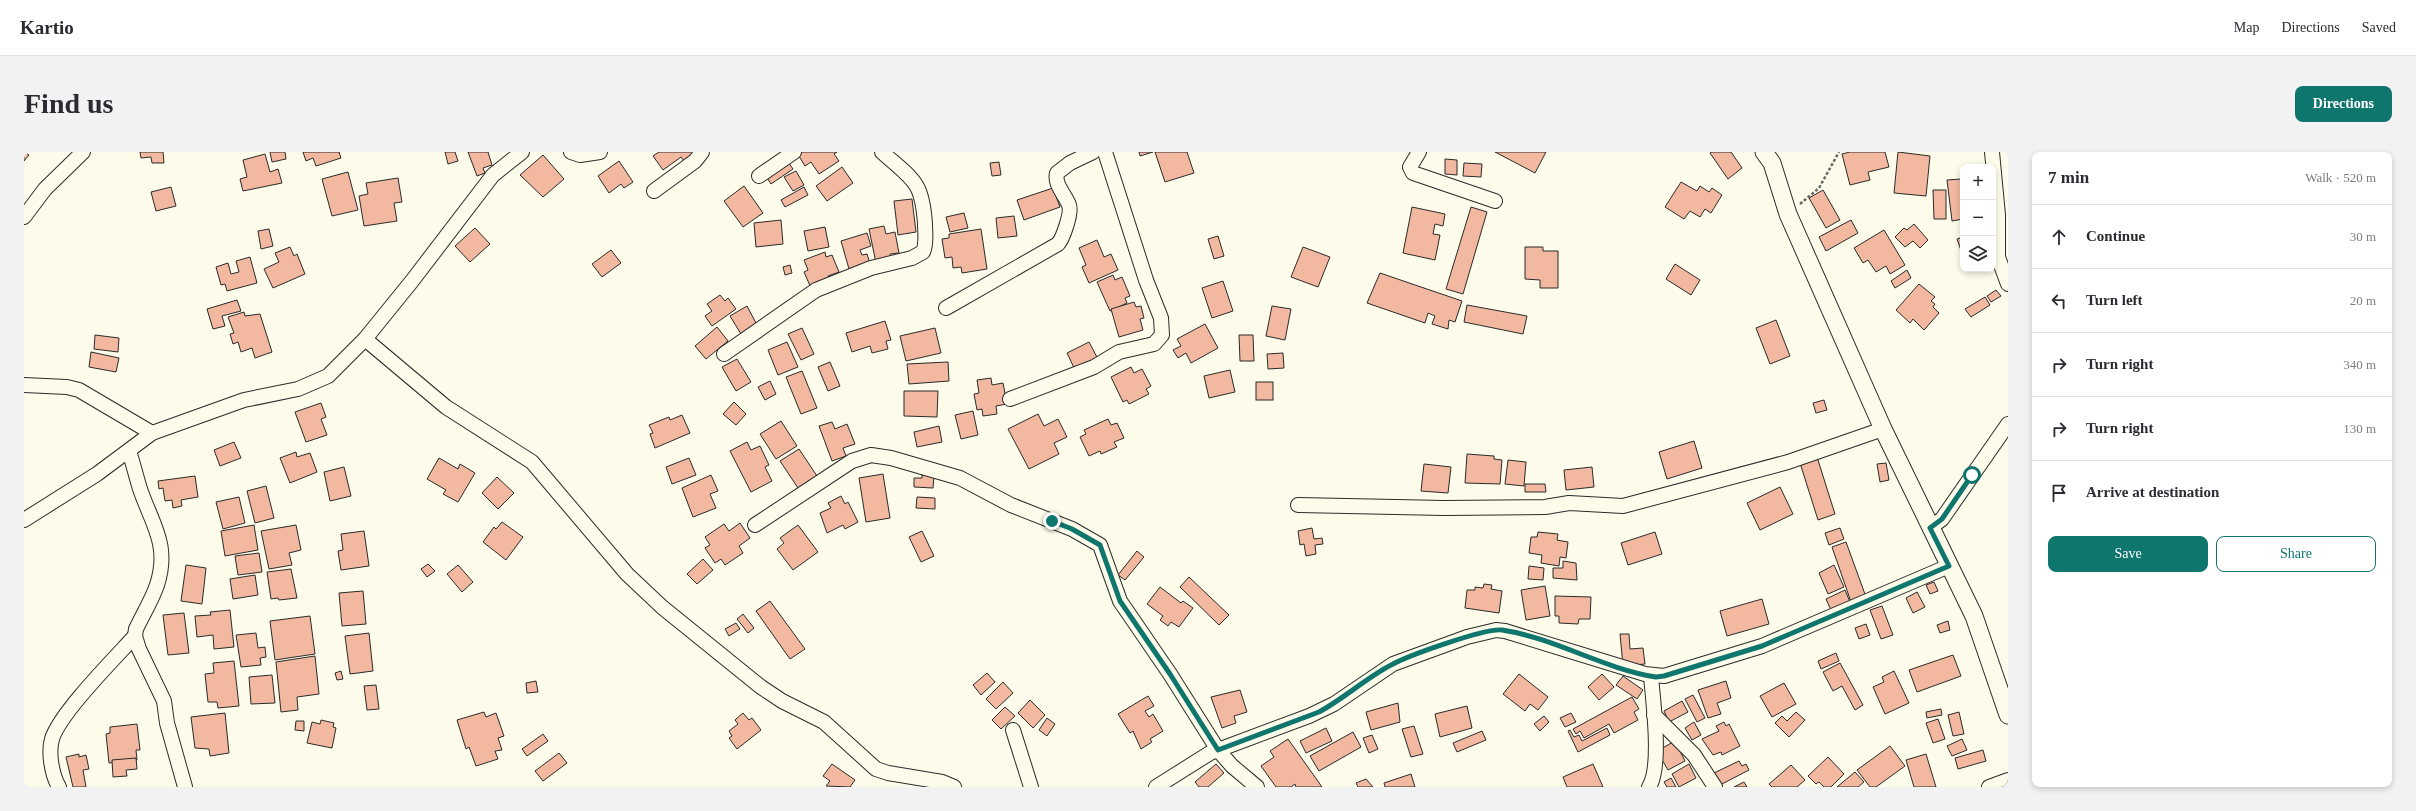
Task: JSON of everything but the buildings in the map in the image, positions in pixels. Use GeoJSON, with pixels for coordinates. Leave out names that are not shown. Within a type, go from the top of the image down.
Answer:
{"type":"FeatureCollection","features":[{"type":"Feature","properties":{"kind":"street"},"geometry":{"type":"LineString","coordinates":[[24,214],[45,189],[83,152]]}},
{"type":"Feature","properties":{"kind":"street"},"geometry":{"type":"LineString","coordinates":[[24,520],[129,451],[152,433],[244,400],[267,396],[316,382],[328,376],[365,339],[493,175],[522,152]]}},
{"type":"Feature","properties":{"kind":"street"},"geometry":{"type":"LineString","coordinates":[[571,152],[580,155],[600,152]]}},
{"type":"Feature","properties":{"kind":"street"},"geometry":{"type":"LineString","coordinates":[[654,191],[694,162],[702,152]]}},
{"type":"Feature","properties":{"kind":"street"},"geometry":{"type":"LineString","coordinates":[[758,176],[794,152]]}},
{"type":"Feature","properties":{"kind":"street"},"geometry":{"type":"LineString","coordinates":[[724,354],[816,290],[871,268],[912,258],[923,252],[926,238],[923,198],[919,188],[912,179],[882,152]]}},
{"type":"Feature","properties":{"kind":"street"},"geometry":{"type":"LineString","coordinates":[[946,308],[1058,244],[1063,238],[1070,209],[1056,181],[1057,173],[1070,163],[1093,152]]}},
{"type":"Feature","properties":{"kind":"street"},"geometry":{"type":"LineString","coordinates":[[1010,399],[1094,367],[1119,352],[1154,344],[1162,335],[1162,318],[1146,280],[1105,152]]}},
{"type":"Feature","properties":{"kind":"street"},"geometry":{"type":"LineString","coordinates":[[1419,152],[1410,167],[1413,173],[1495,201]]}},
{"type":"Feature","properties":{"kind":"street"},"geometry":{"type":"LineString","coordinates":[[1764,152],[1772,163],[1788,214],[1883,429],[1974,616],[2008,715]]}},
{"type":"Feature","properties":{"kind":"street"},"geometry":{"type":"LineString","coordinates":[[1992,152],[1998,215],[1998,257],[2008,284]]}},
{"type":"Feature","properties":{"kind":"street"},"geometry":{"type":"LineString","coordinates":[[365,339],[446,407],[532,462],[628,574],[662,607],[761,687],[782,701],[824,722],[876,769],[920,783],[942,782],[954,787]]}},
{"type":"Feature","properties":{"kind":"street"},"geometry":{"type":"LineString","coordinates":[[24,385],[67,387],[79,390],[152,433]]}},
{"type":"Feature","properties":{"kind":"street"},"geometry":{"type":"LineString","coordinates":[[1930,528],[1942,519],[2008,424]]}},
{"type":"Feature","properties":{"kind":"street"},"geometry":{"type":"LineString","coordinates":[[1298,505],[1444,508],[1545,507],[1570,503],[1623,506],[1788,462],[1883,429]]}},
{"type":"Feature","properties":{"kind":"street"},"geometry":{"type":"LineString","coordinates":[[129,451],[140,490],[160,537],[162,548],[162,566],[157,585],[136,628],[135,636],[139,649],[164,701],[175,757],[185,787]]}},
{"type":"Feature","properties":{"kind":"street"},"geometry":{"type":"LineString","coordinates":[[755,525],[852,461],[871,455],[891,458],[960,478],[1011,505],[1072,529],[1100,545],[1120,601],[1170,674],[1218,750],[1232,766],[1257,787]]}},
{"type":"Feature","properties":{"kind":"street"},"geometry":{"type":"LineString","coordinates":[[1156,787],[1184,768],[1218,750],[1319,712],[1334,704],[1393,664],[1467,637],[1496,630],[1540,641],[1651,676],[1664,676],[1762,646],[1949,566]]}},
{"type":"Feature","properties":{"kind":"street"},"geometry":{"type":"LineString","coordinates":[[59,787],[52,767],[51,747],[55,732],[61,722],[135,636]]}},
{"type":"Feature","properties":{"kind":"street"},"geometry":{"type":"LineString","coordinates":[[1649,787],[1654,770],[1654,715],[1651,676]]}},
{"type":"Feature","properties":{"kind":"street"},"geometry":{"type":"LineString","coordinates":[[1654,715],[1694,755],[1715,787]]}},
{"type":"Feature","properties":{"kind":"street"},"geometry":{"type":"LineString","coordinates":[[1013,730],[1031,787]]}},
{"type":"Feature","properties":{"kind":"street"},"geometry":{"type":"LineString","coordinates":[[1989,787],[2008,780]]}},
{"type":"Feature","properties":{"kind":"path"},"geometry":{"type":"LineString","coordinates":[[1788,214],[1819,188],[1839,152]]}},
{"type":"Feature","properties":{"kind":"route"},"geometry":{"type":"LineString","coordinates":[[1052,521],[1096,541],[1100,545],[1113,586],[1120,601],[1170,674],[1218,750],[1251,739],[1319,712],[1334,704],[1393,664],[1467,637],[1496,630],[1578,652],[1656,677],[1664,676],[1762,646],[1949,566],[1930,528],[1942,519],[1972,475]]}}]}
